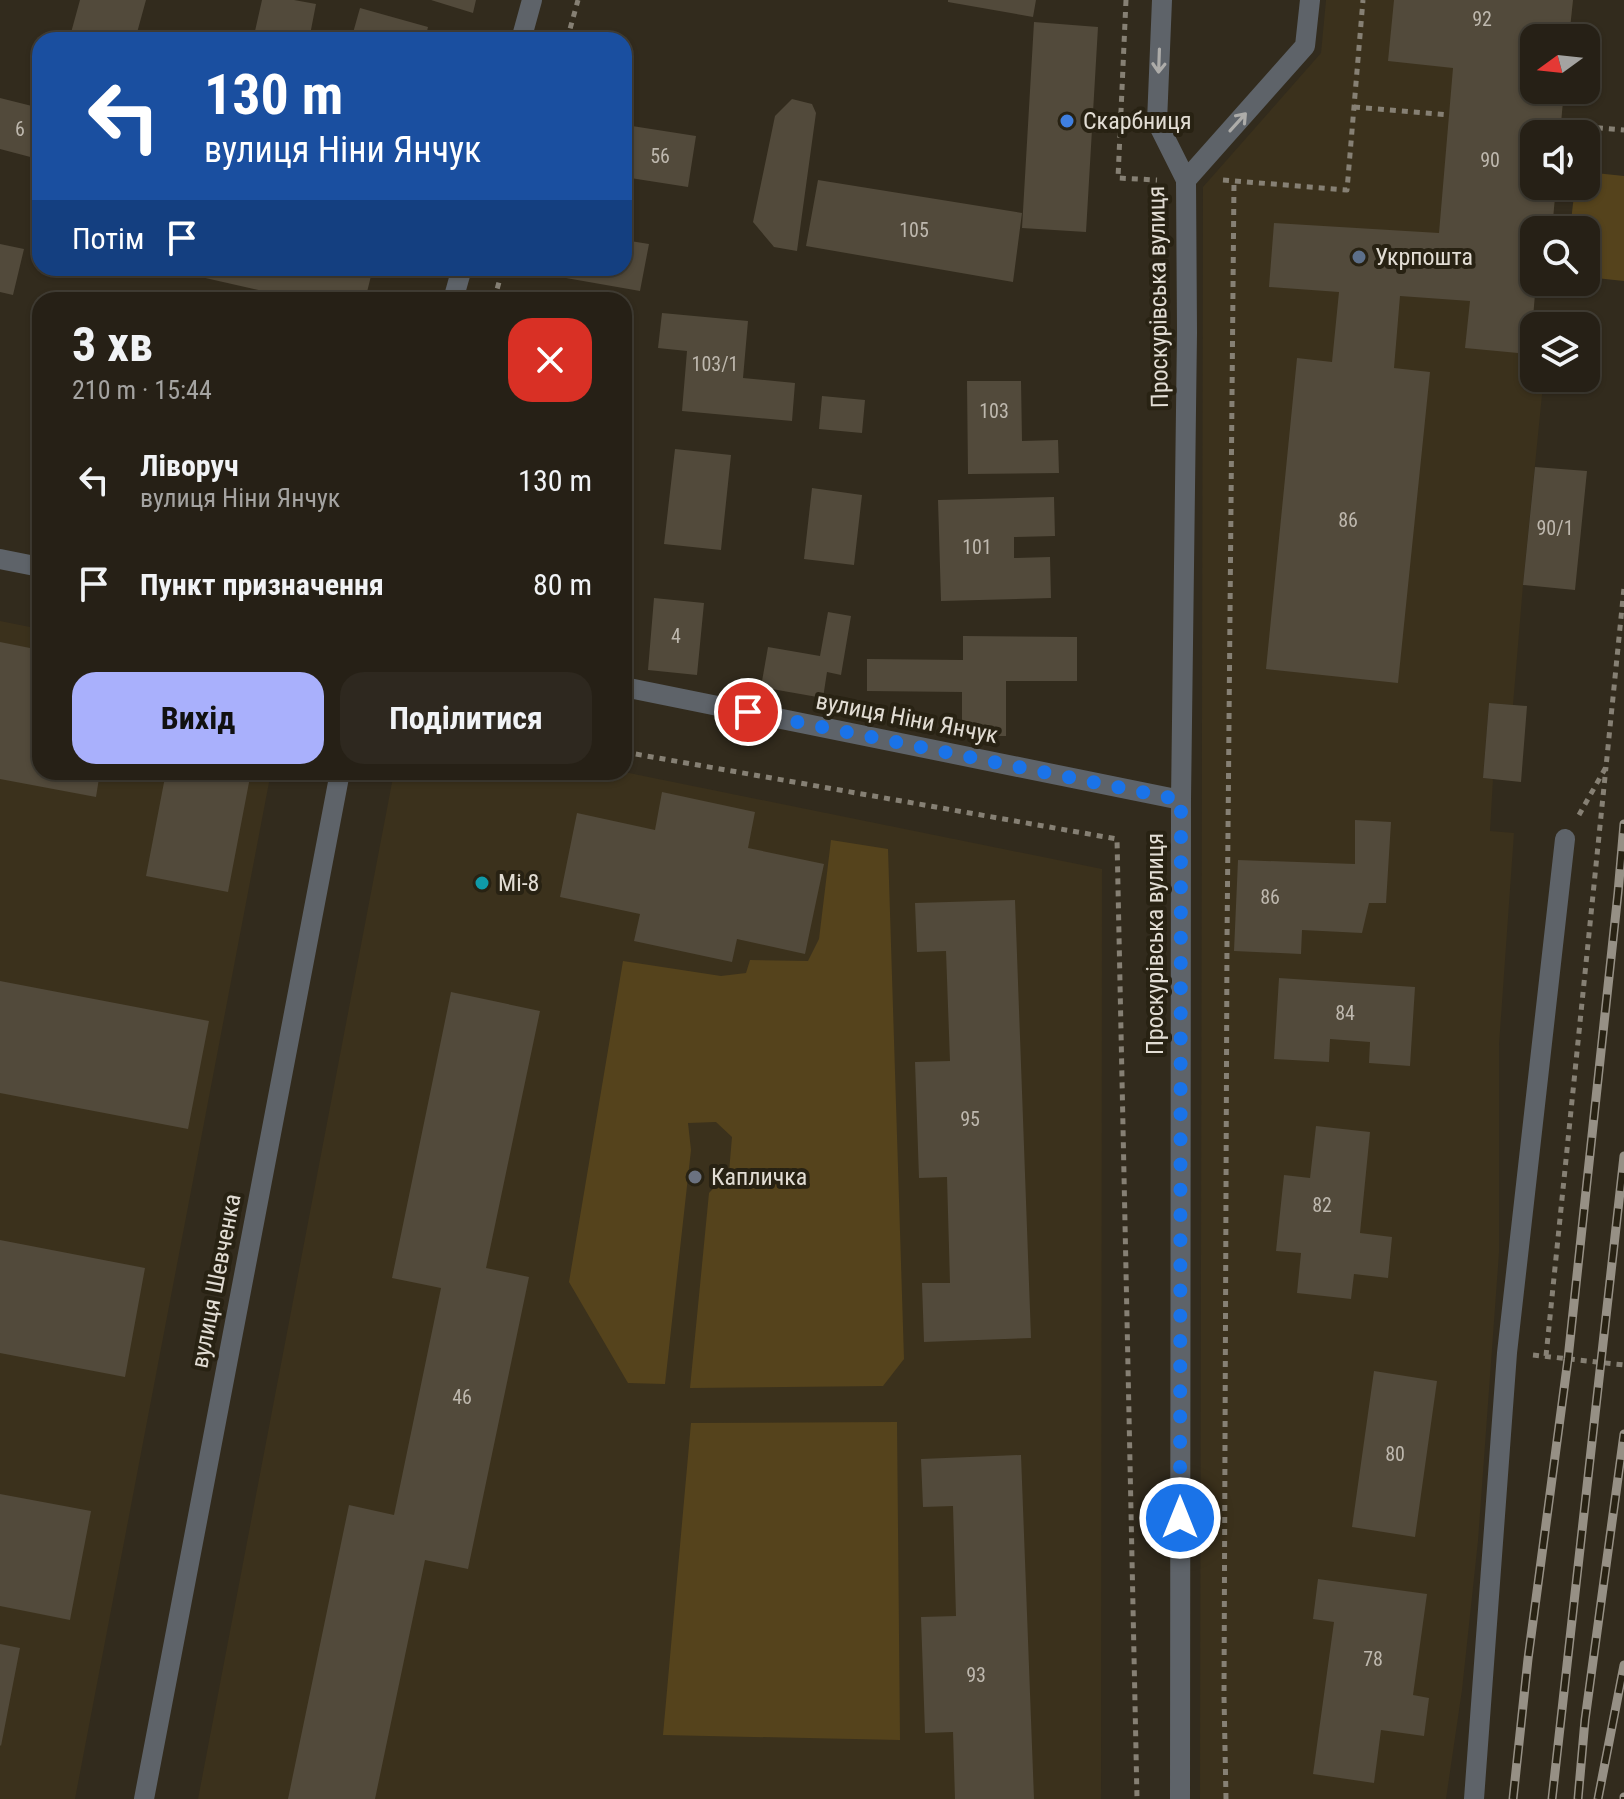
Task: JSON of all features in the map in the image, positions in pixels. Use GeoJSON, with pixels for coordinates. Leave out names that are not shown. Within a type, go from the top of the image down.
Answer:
{"type":"FeatureCollection","features":[{"type":"Feature","properties":{"kind":"street"},"geometry":{"type":"LineString","coordinates":[[523,32],[532,0]]}},
{"type":"Feature","properties":{"kind":"street","name":"Проскурівська вулиця"},"geometry":{"type":"LineString","coordinates":[[1162,0],[1157,122],[1186,180],[1181,800],[1180,1799]]}},
{"type":"Feature","properties":{"kind":"street"},"geometry":{"type":"LineString","coordinates":[[1186,180],[1305,46],[1310,0]]}},
{"type":"Feature","properties":{"kind":"street"},"geometry":{"type":"LineString","coordinates":[[0,559],[32,565]]}},
{"type":"Feature","properties":{"kind":"street","name":"вулиця Ніни Янчук"},"geometry":{"type":"LineString","coordinates":[[632,689],[1181,800]]}},
{"type":"Feature","properties":{"kind":"street","name":"вулиця Шевченка"},"geometry":{"type":"LineString","coordinates":[[144,1799],[338,780]]}},
{"type":"Feature","properties":{"kind":"street"},"geometry":{"type":"LineString","coordinates":[[1474,1799],[1507,1353],[1565,839]]}},
{"type":"Feature","properties":{"kind":"path"},"geometry":{"type":"LineString","coordinates":[[569,32],[578,0]]}},
{"type":"Feature","properties":{"kind":"path"},"geometry":{"type":"LineString","coordinates":[[1226,1799],[1227,957],[1234,180],[1347,190],[1363,0]]}},
{"type":"Feature","properties":{"kind":"path"},"geometry":{"type":"LineString","coordinates":[[1354,107],[1449,115]]}},
{"type":"Feature","properties":{"kind":"path"},"geometry":{"type":"LineString","coordinates":[[1600,128],[1624,130]]}},
{"type":"Feature","properties":{"kind":"path"},"geometry":{"type":"LineString","coordinates":[[1546,1356],[1624,588]]}},
{"type":"Feature","properties":{"kind":"path"},"geometry":{"type":"LineString","coordinates":[[632,753],[1117,839],[1137,1799]]}},
{"type":"Feature","properties":{"kind":"path"},"geometry":{"type":"LineString","coordinates":[[1565,839],[1606,767]]}},
{"type":"Feature","properties":{"kind":"path"},"geometry":{"type":"LineString","coordinates":[[1507,1353],[1624,1365]]}},
{"type":"Feature","properties":{"kind":"shaded area"},"geometry":{"type":"Polygon","coordinates":[[[1326,0],[1573,0],[1570,24],[1520,24],[1520,104],[1563,104],[1561,120],[1520,120],[1520,200],[1555,200],[1553,216],[1520,216],[1520,296],[1533,296],[1532,312],[1520,312],[1520,392],[1542,392],[1513,705],[1489,703],[1483,778],[1493,779],[1490,831],[1514,833],[1499,1045],[1499,1253],[1478,1541],[1462,1690],[1446,1799],[1200,1799],[1203,187],[1321,53],[1326,0]]]}},
{"type":"Feature","properties":{"kind":"shaded area"},"geometry":{"type":"Polygon","coordinates":[[[1600,173],[1624,176],[1624,281],[1600,278],[1600,216],[1572,216],[1573,200],[1600,200],[1600,173]]]}},
{"type":"Feature","properties":{"kind":"shaded area"},"geometry":{"type":"Polygon","coordinates":[[[0,621],[32,627],[32,780],[269,780],[75,1799],[0,1799],[0,621]]]}},
{"type":"Feature","properties":{"kind":"shaded area"},"geometry":{"type":"Polygon","coordinates":[[[632,774],[1102,869],[1101,1799],[198,1799],[392,780],[632,780],[632,774]]]}},
{"type":"Feature","properties":{"kind":"shaded area"},"geometry":{"type":"Polygon","coordinates":[[[831,840],[888,849],[904,1359],[883,1386],[690,1388],[709,1193],[729,1172],[732,1137],[716,1122],[688,1123],[691,1150],[665,1384],[628,1383],[569,1282],[623,961],[721,976],[746,973],[750,960],[808,961],[819,939],[831,840]]]}},
{"type":"Feature","properties":{"kind":"shaded area"},"geometry":{"type":"Polygon","coordinates":[[[897,1422],[900,1740],[663,1735],[691,1423],[897,1422]]]}},
{"type":"Feature","properties":{"kind":"building"},"geometry":{"type":"Polygon","coordinates":[[[80,0],[146,0],[137,32],[71,32],[80,0]]]}},
{"type":"Feature","properties":{"kind":"building"},"geometry":{"type":"Polygon","coordinates":[[[262,0],[316,4],[311,32],[255,32],[262,0]]]}},
{"type":"Feature","properties":{"kind":"building"},"geometry":{"type":"Polygon","coordinates":[[[431,0],[476,0],[473,13],[431,0]]]}},
{"type":"Feature","properties":{"kind":"building"},"geometry":{"type":"Polygon","coordinates":[[[948,0],[1036,0],[1033,17],[948,0]]]}},
{"type":"Feature","properties":{"kind":"building"},"geometry":{"type":"Polygon","coordinates":[[[1394,0],[1573,0],[1570,24],[1520,24],[1520,104],[1563,104],[1561,120],[1520,120],[1520,200],[1555,200],[1553,216],[1520,216],[1520,296],[1535,296],[1534,312],[1520,312],[1520,353],[1465,348],[1470,301],[1400,296],[1394,368],[1430,372],[1398,683],[1266,669],[1297,358],[1332,362],[1339,292],[1269,287],[1274,223],[1439,233],[1453,68],[1388,61],[1394,0]]]}},
{"type":"Feature","properties":{"kind":"building"},"geometry":{"type":"Polygon","coordinates":[[[360,8],[428,27],[427,32],[353,32],[360,8]]]}},
{"type":"Feature","properties":{"kind":"building"},"geometry":{"type":"Polygon","coordinates":[[[1034,22],[1098,27],[1086,232],[1022,228],[1034,22]]]}},
{"type":"Feature","properties":{"kind":"building"},"geometry":{"type":"Polygon","coordinates":[[[0,98],[32,106],[32,157],[0,149],[0,98]]]}},
{"type":"Feature","properties":{"kind":"building"},"geometry":{"type":"Polygon","coordinates":[[[792,99],[812,104],[816,113],[797,251],[774,247],[753,222],[775,116],[792,99]]]}},
{"type":"Feature","properties":{"kind":"building"},"geometry":{"type":"Polygon","coordinates":[[[632,126],[696,136],[688,187],[632,178],[632,126]]]}},
{"type":"Feature","properties":{"kind":"building"},"geometry":{"type":"Polygon","coordinates":[[[818,180],[1022,213],[1013,282],[806,246],[818,180]]]}},
{"type":"Feature","properties":{"kind":"building"},"geometry":{"type":"Polygon","coordinates":[[[632,241],[649,244],[640,291],[566,278],[632,276],[632,241]]]}},
{"type":"Feature","properties":{"kind":"building"},"geometry":{"type":"Polygon","coordinates":[[[0,244],[24,249],[13,295],[0,292],[0,244]]]}},
{"type":"Feature","properties":{"kind":"building"},"geometry":{"type":"Polygon","coordinates":[[[371,276],[367,292],[267,292],[201,277],[371,276]]]}},
{"type":"Feature","properties":{"kind":"building"},"geometry":{"type":"Polygon","coordinates":[[[662,313],[748,321],[743,378],[795,383],[792,421],[682,411],[687,351],[658,348],[662,313]]]}},
{"type":"Feature","properties":{"kind":"building"},"geometry":{"type":"Polygon","coordinates":[[[967,381],[1021,381],[1022,441],[1058,440],[1059,473],[968,474],[967,381]]]}},
{"type":"Feature","properties":{"kind":"building"},"geometry":{"type":"Polygon","coordinates":[[[822,396],[865,400],[862,433],[819,429],[822,396]]]}},
{"type":"Feature","properties":{"kind":"building"},"geometry":{"type":"Polygon","coordinates":[[[675,449],[731,455],[721,550],[664,544],[675,449]]]}},
{"type":"Feature","properties":{"kind":"building"},"geometry":{"type":"Polygon","coordinates":[[[1535,467],[1587,471],[1575,590],[1523,585],[1535,467]]]}},
{"type":"Feature","properties":{"kind":"building"},"geometry":{"type":"Polygon","coordinates":[[[812,488],[862,495],[854,565],[804,559],[812,488]]]}},
{"type":"Feature","properties":{"kind":"building"},"geometry":{"type":"Polygon","coordinates":[[[1054,497],[1055,536],[1014,537],[1014,558],[1050,557],[1051,598],[941,601],[938,500],[1054,497]]]}},
{"type":"Feature","properties":{"kind":"building"},"geometry":{"type":"Polygon","coordinates":[[[654,598],[704,603],[697,675],[648,670],[654,598]]]}},
{"type":"Feature","properties":{"kind":"building"},"geometry":{"type":"Polygon","coordinates":[[[828,612],[851,616],[841,675],[827,672],[823,698],[761,687],[768,647],[820,656],[828,612]]]}},
{"type":"Feature","properties":{"kind":"building"},"geometry":{"type":"Polygon","coordinates":[[[963,636],[1077,637],[1077,681],[1006,681],[1006,736],[962,736],[962,692],[867,691],[867,659],[963,660],[963,636]]]}},
{"type":"Feature","properties":{"kind":"building"},"geometry":{"type":"Polygon","coordinates":[[[0,642],[32,648],[32,780],[99,780],[96,797],[0,779],[0,642]]]}},
{"type":"Feature","properties":{"kind":"building"},"geometry":{"type":"Polygon","coordinates":[[[1489,703],[1527,706],[1521,782],[1483,778],[1489,703]]]}},
{"type":"Feature","properties":{"kind":"building"},"geometry":{"type":"Polygon","coordinates":[[[164,780],[249,780],[228,892],[146,876],[164,780]]]}},
{"type":"Feature","properties":{"kind":"building"},"geometry":{"type":"Polygon","coordinates":[[[662,792],[755,812],[748,848],[824,864],[805,954],[737,939],[732,962],[634,941],[640,914],[560,897],[577,813],[655,830],[662,792]]]}},
{"type":"Feature","properties":{"kind":"building"},"geometry":{"type":"Polygon","coordinates":[[[1355,820],[1391,822],[1386,903],[1369,903],[1362,933],[1302,930],[1301,954],[1234,951],[1238,860],[1355,864],[1355,820]]]}},
{"type":"Feature","properties":{"kind":"building"},"geometry":{"type":"Polygon","coordinates":[[[1015,900],[1031,1338],[924,1342],[922,1283],[950,1283],[947,1177],[919,1178],[915,1062],[950,1061],[946,951],[917,952],[915,903],[1015,900]]]}},
{"type":"Feature","properties":{"kind":"building"},"geometry":{"type":"Polygon","coordinates":[[[1279,978],[1415,987],[1410,1066],[1369,1063],[1370,1042],[1330,1039],[1329,1062],[1274,1059],[1279,978]]]}},
{"type":"Feature","properties":{"kind":"building"},"geometry":{"type":"Polygon","coordinates":[[[0,981],[209,1021],[188,1129],[0,1093],[0,981]]]}},
{"type":"Feature","properties":{"kind":"building"},"geometry":{"type":"Polygon","coordinates":[[[451,992],[540,1011],[486,1268],[529,1277],[468,1569],[425,1560],[375,1799],[288,1799],[349,1505],[394,1515],[441,1288],[392,1278],[451,992]]]}},
{"type":"Feature","properties":{"kind":"building"},"geometry":{"type":"Polygon","coordinates":[[[1316,1126],[1370,1132],[1360,1233],[1392,1237],[1388,1278],[1354,1274],[1351,1299],[1297,1293],[1301,1253],[1276,1251],[1284,1175],[1310,1178],[1316,1126]]]}},
{"type":"Feature","properties":{"kind":"building"},"geometry":{"type":"Polygon","coordinates":[[[0,1240],[145,1268],[125,1377],[0,1353],[0,1240]]]}},
{"type":"Feature","properties":{"kind":"building"},"geometry":{"type":"Polygon","coordinates":[[[1374,1371],[1437,1381],[1415,1537],[1352,1527],[1374,1371]]]}},
{"type":"Feature","properties":{"kind":"building"},"geometry":{"type":"Polygon","coordinates":[[[1021,1455],[1034,1799],[955,1799],[953,1732],[925,1733],[921,1617],[956,1616],[953,1506],[923,1507],[921,1459],[1021,1455]]]}},
{"type":"Feature","properties":{"kind":"building"},"geometry":{"type":"Polygon","coordinates":[[[0,1494],[91,1511],[70,1620],[0,1606],[0,1494]]]}},
{"type":"Feature","properties":{"kind":"building"},"geometry":{"type":"Polygon","coordinates":[[[1318,1579],[1427,1594],[1413,1695],[1429,1698],[1424,1736],[1381,1730],[1374,1783],[1313,1774],[1334,1622],[1313,1619],[1318,1579]]]}},
{"type":"Feature","properties":{"kind":"building"},"geometry":{"type":"Polygon","coordinates":[[[0,1644],[20,1648],[1,1746],[0,1745],[0,1644]]]}},
{"type":"Feature","properties":{"kind":"railway"},"geometry":{"type":"LineString","coordinates":[[1513,1799],[1528,1659],[1568,1359],[1624,824]]}},
{"type":"Feature","properties":{"kind":"railway"},"geometry":{"type":"LineString","coordinates":[[1552,1799],[1624,1156]]}},
{"type":"Feature","properties":{"kind":"railway"},"geometry":{"type":"LineString","coordinates":[[1578,1799],[1585,1720],[1624,1434]]}},
{"type":"Feature","properties":{"kind":"railway"},"geometry":{"type":"LineString","coordinates":[[1598,1799],[1624,1665]]}},
{"type":"Feature","properties":{"kind":"place","name":"Скарбниця"},"geometry":{"type":"Point","coordinates":[1067,121]}},
{"type":"Feature","properties":{"kind":"place","name":"Укрпошта"},"geometry":{"type":"Point","coordinates":[1359,257]}},
{"type":"Feature","properties":{"kind":"place","name":"Mi-8"},"geometry":{"type":"Point","coordinates":[482,883]}},
{"type":"Feature","properties":{"kind":"place","name":"Капличка"},"geometry":{"type":"Point","coordinates":[695,1177]}},
{"type":"Feature","properties":{"kind":"route"},"geometry":{"type":"LineString","coordinates":[[748,712],[1181,800],[1180,1518]]}}]}
